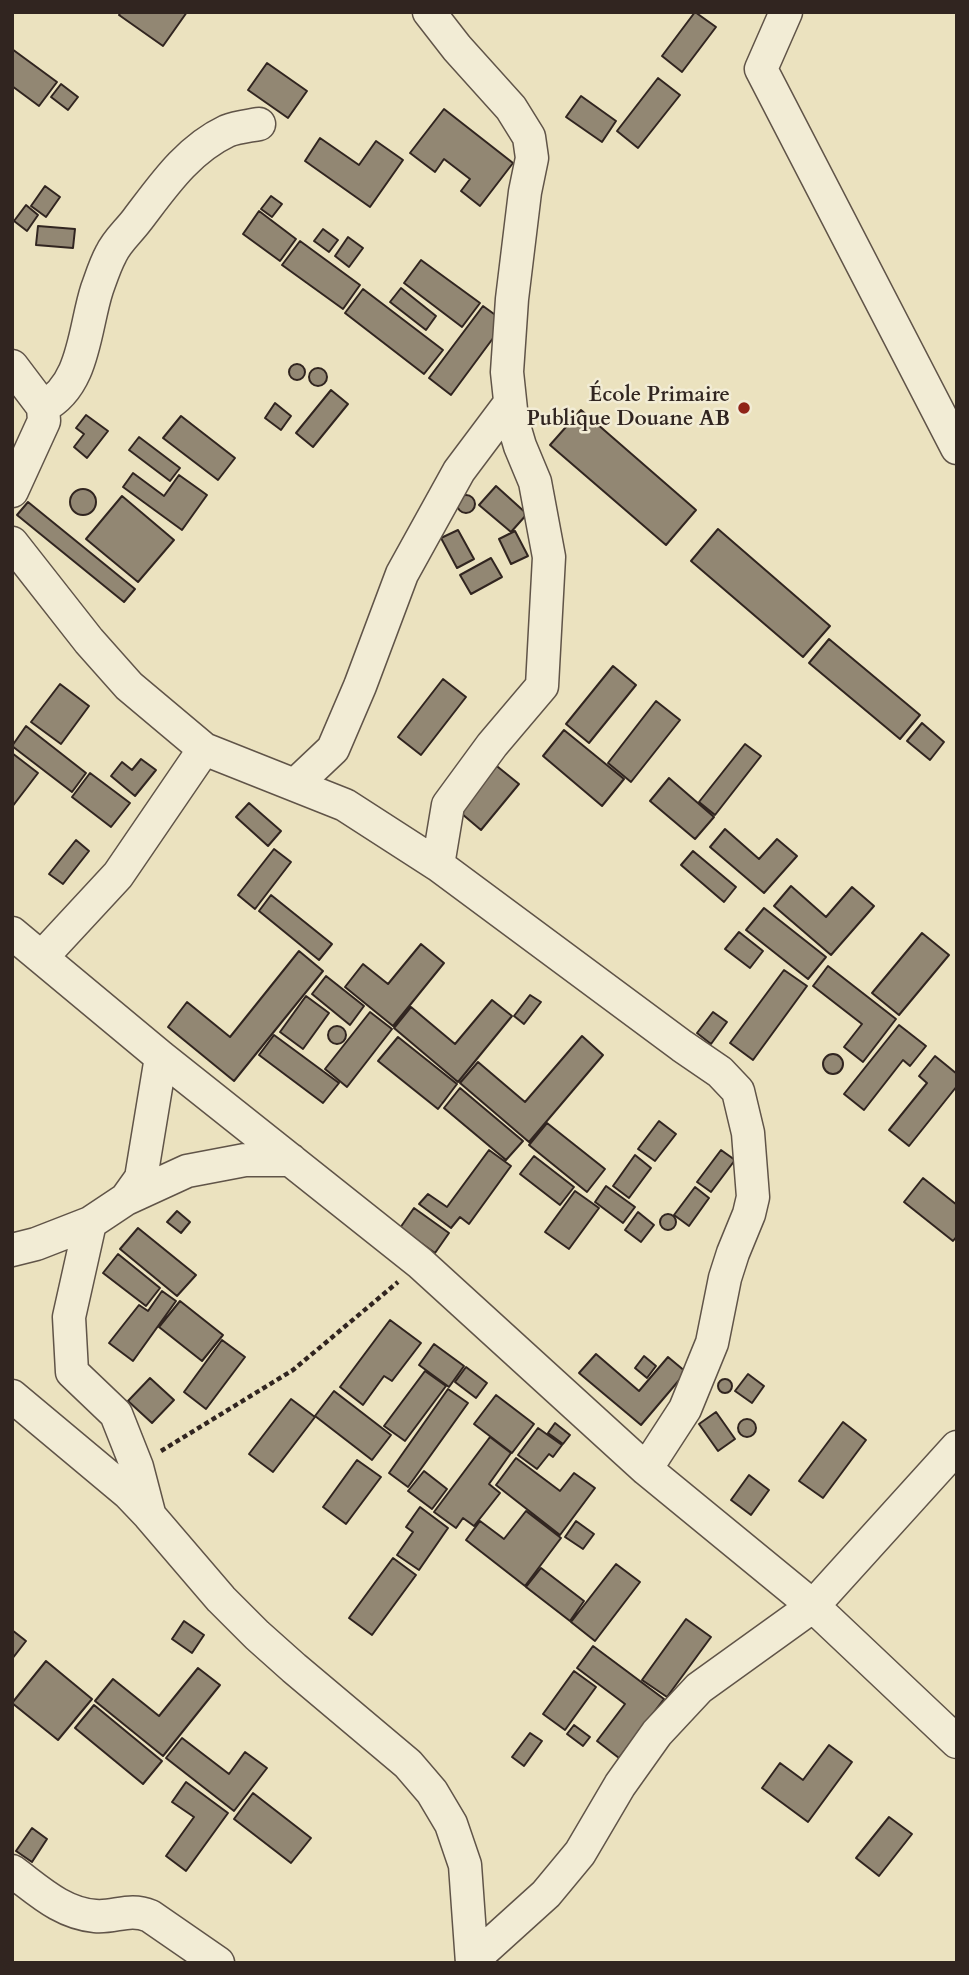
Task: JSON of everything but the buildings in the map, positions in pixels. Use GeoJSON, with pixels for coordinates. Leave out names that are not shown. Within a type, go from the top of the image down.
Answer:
{"type":"FeatureCollection","features":[{"type":"Feature","properties":{"kind":"street"},"geometry":{"type":"LineString","coordinates":[[429,12],[511,108],[529,137],[532,158],[525,192],[511,311],[507,372],[512,419],[535,482],[549,557],[542,686],[492,745],[449,805],[438,865]]}},
{"type":"Feature","properties":{"kind":"street"},"geometry":{"type":"LineString","coordinates":[[786,12],[761,69],[957,448]]}},
{"type":"Feature","properties":{"kind":"street"},"geometry":{"type":"LineString","coordinates":[[43,407],[55,401],[67,386],[78,364],[98,287],[111,253],[125,233],[182,163],[200,147],[229,130],[259,124]]}},
{"type":"Feature","properties":{"kind":"street"},"geometry":{"type":"LineString","coordinates":[[12,366],[43,407],[44,421],[12,491]]}},
{"type":"Feature","properties":{"kind":"street"},"geometry":{"type":"LineString","coordinates":[[296,784],[333,749],[402,574],[459,471],[510,403]]}},
{"type":"Feature","properties":{"kind":"street"},"geometry":{"type":"LineString","coordinates":[[12,543],[89,641],[129,686],[204,749],[345,805],[438,865],[681,1046],[720,1072],[738,1091],[748,1133],[753,1197],[749,1214],[725,1278],[712,1343],[690,1398],[646,1469]]}},
{"type":"Feature","properties":{"kind":"street"},"geometry":{"type":"LineString","coordinates":[[204,749],[118,874],[22,946],[420,1263],[646,1469],[813,1606],[957,1742]]}},
{"type":"Feature","properties":{"kind":"street"},"geometry":{"type":"LineString","coordinates":[[126,1199],[141,1178],[161,1057]]}},
{"type":"Feature","properties":{"kind":"street"},"geometry":{"type":"LineString","coordinates":[[12,1250],[36,1244],[90,1223],[126,1199],[187,1171],[245,1160],[291,1160]]}},
{"type":"Feature","properties":{"kind":"street"},"geometry":{"type":"LineString","coordinates":[[90,1223],[69,1317],[72,1372],[116,1414],[137,1466],[149,1515]]}},
{"type":"Feature","properties":{"kind":"street"},"geometry":{"type":"LineString","coordinates":[[12,1396],[128,1493],[220,1599],[294,1668],[408,1764],[432,1791],[450,1824],[465,1865],[473,1962]]}},
{"type":"Feature","properties":{"kind":"street"},"geometry":{"type":"LineString","coordinates":[[473,1962],[546,1894],[580,1853],[620,1785],[657,1733],[699,1688],[813,1606],[957,1447]]}},
{"type":"Feature","properties":{"kind":"street"},"geometry":{"type":"LineString","coordinates":[[12,1871],[59,1906],[77,1913],[96,1916],[139,1912],[150,1916],[218,1963]]}},
{"type":"Feature","properties":{"kind":"path"},"geometry":{"type":"LineString","coordinates":[[137,1466],[293,1370],[420,1263]]}},
{"type":"Feature","properties":{"kind":"place","name":"École Primaire Publique Douane AB"},"geometry":{"type":"Point","coordinates":[744,408]}}]}
